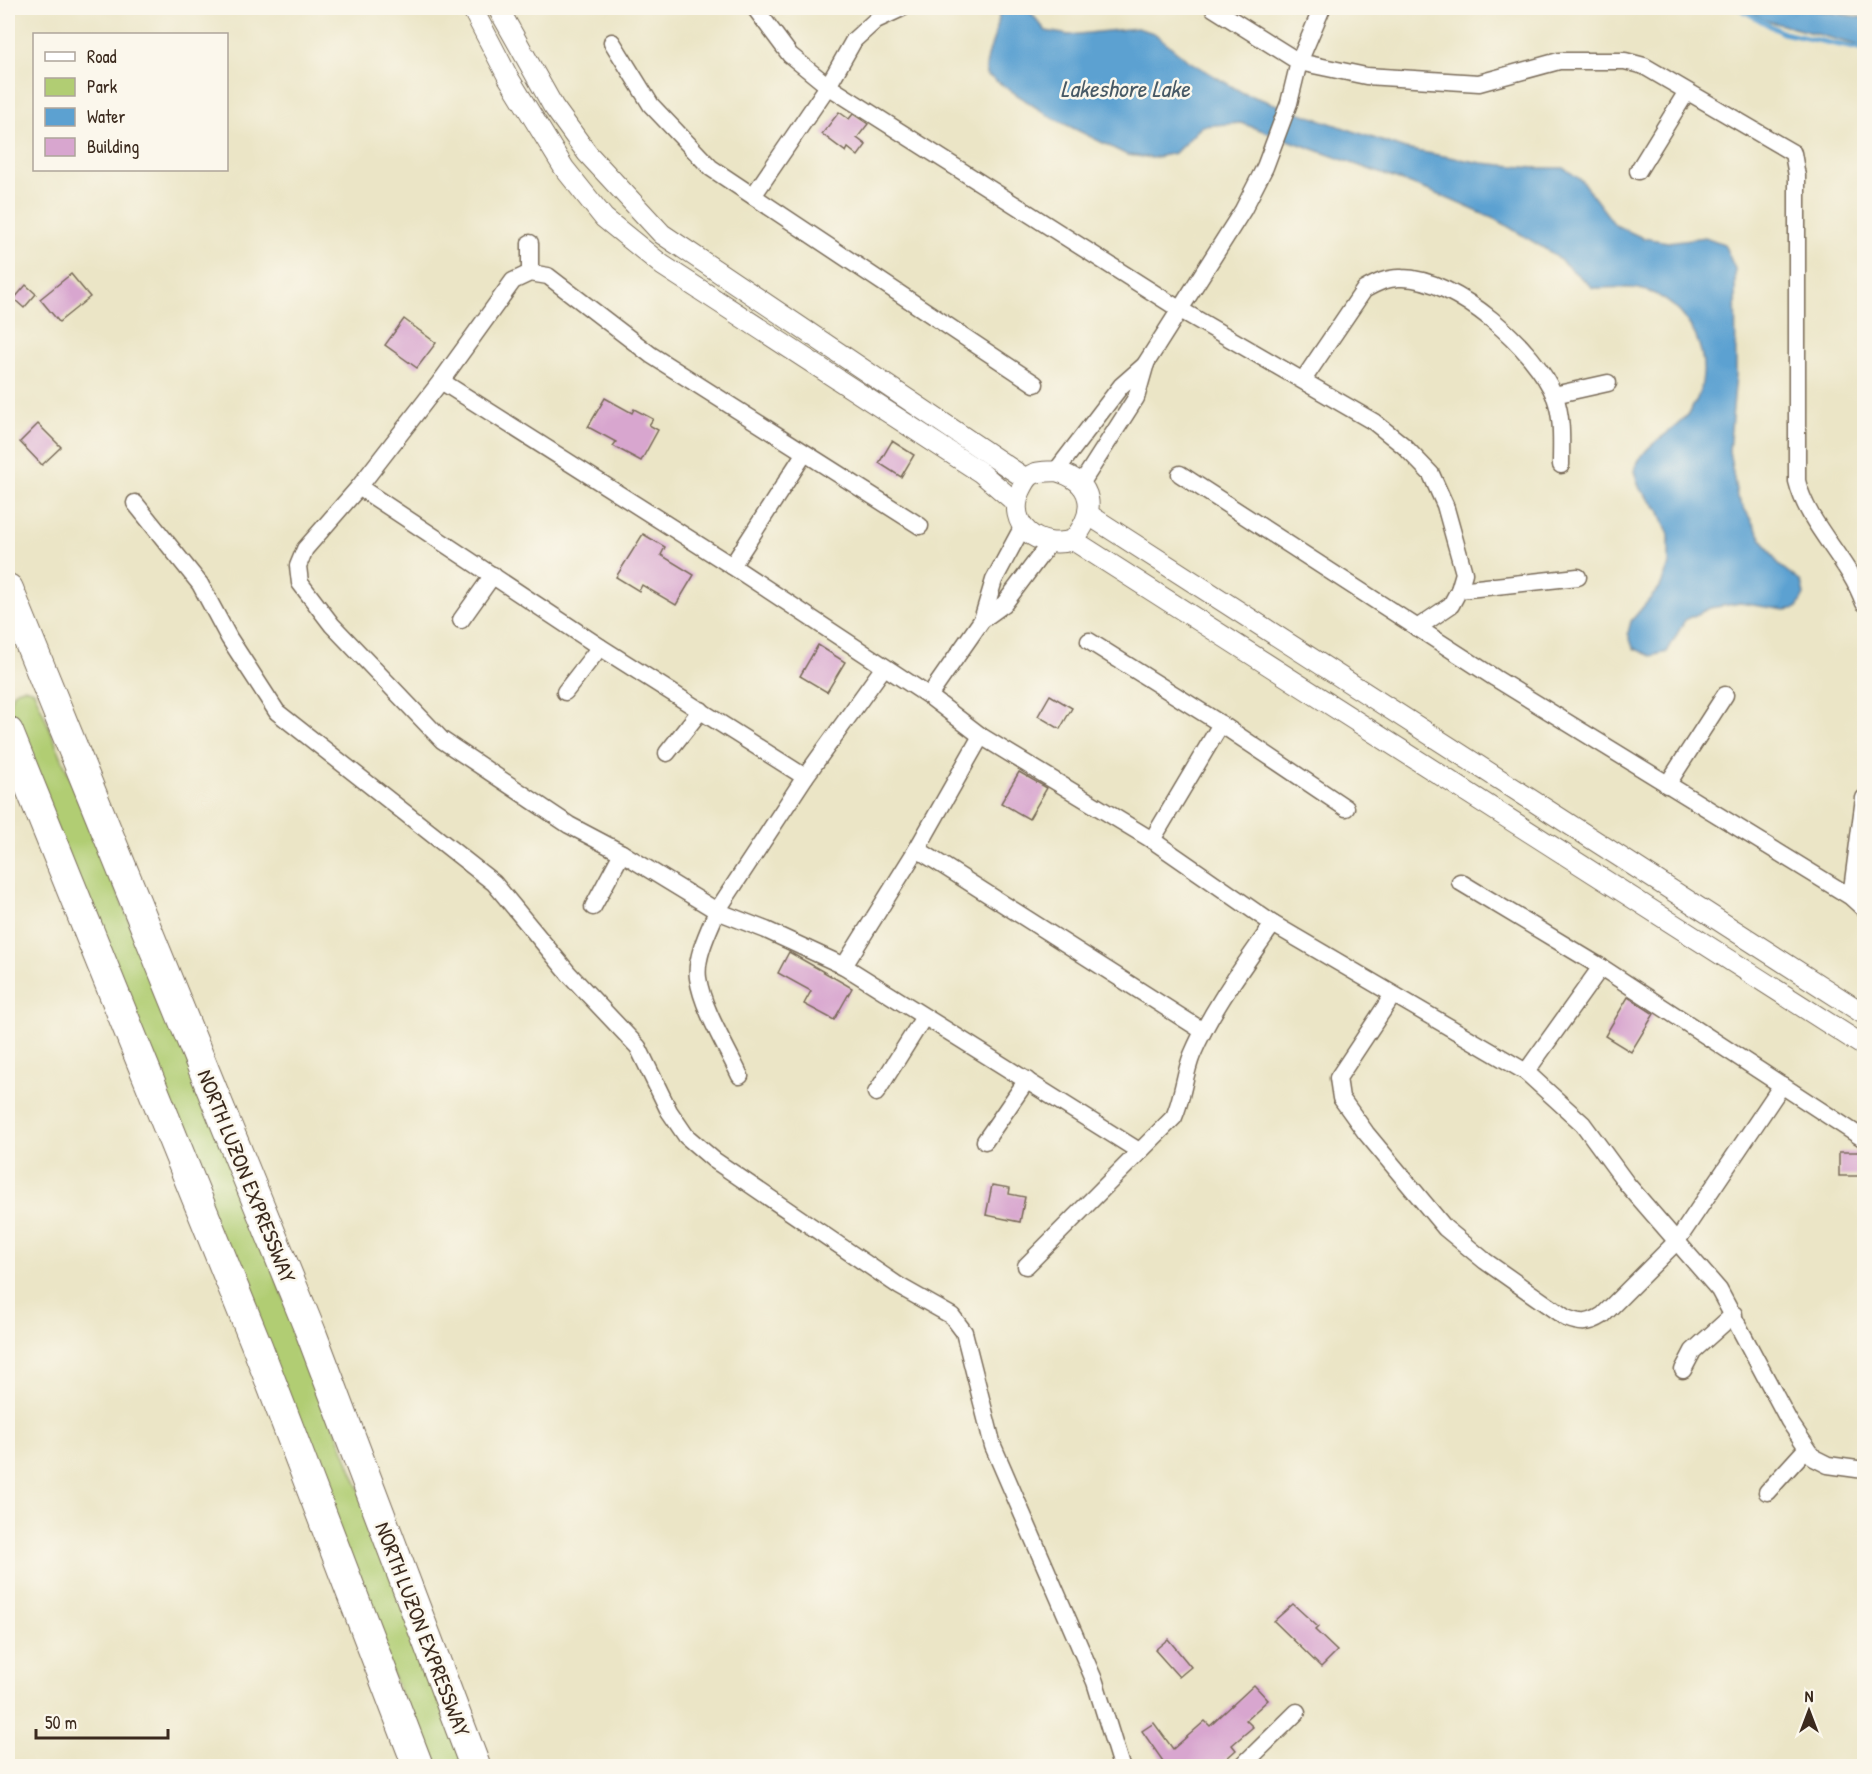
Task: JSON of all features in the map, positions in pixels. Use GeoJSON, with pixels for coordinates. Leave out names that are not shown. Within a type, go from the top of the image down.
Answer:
{"type":"FeatureCollection","features":[{"type":"Feature","properties":{"kind":"highway","name":"NORTH LUZON EXPRESSWAY"},"geometry":{"type":"LineString","coordinates":[[8,589],[311,1333],[476,1767]]}},
{"type":"Feature","properties":{"kind":"highway"},"geometry":{"type":"LineString","coordinates":[[8,732],[257,1346],[417,1767]]}},
{"type":"Feature","properties":{"kind":"street"},"geometry":{"type":"LineString","coordinates":[[472,8],[508,77],[564,168],[604,218],[662,265],[980,472],[1015,502]]}},
{"type":"Feature","properties":{"kind":"street"},"geometry":{"type":"LineString","coordinates":[[498,8],[553,106],[587,153],[662,234],[1026,479]]}},
{"type":"Feature","properties":{"kind":"street"},"geometry":{"type":"LineString","coordinates":[[755,8],[790,55],[828,86],[1179,309],[1374,422],[1404,446],[1431,474],[1445,505],[1464,573],[1451,605],[1418,628]]}},
{"type":"Feature","properties":{"kind":"street"},"geometry":{"type":"LineString","coordinates":[[753,196],[828,86],[854,40],[876,20],[902,8]]}},
{"type":"Feature","properties":{"kind":"street"},"geometry":{"type":"LineString","coordinates":[[1213,8],[1299,62],[1366,76],[1479,83],[1559,61],[1625,61],[1644,66],[1686,93],[1777,142],[1792,153],[1797,176],[1797,481],[1802,501],[1838,552],[1858,585],[1864,603]]}},
{"type":"Feature","properties":{"kind":"street"},"geometry":{"type":"LineString","coordinates":[[1081,484],[1136,398],[1146,363],[1243,210],[1277,139],[1299,62],[1322,8]]}},
{"type":"Feature","properties":{"kind":"street"},"geometry":{"type":"LineString","coordinates":[[612,42],[651,105],[711,168],[1035,384]]}},
{"type":"Feature","properties":{"kind":"street"},"geometry":{"type":"LineString","coordinates":[[1638,171],[1686,93]]}},
{"type":"Feature","properties":{"kind":"street"},"geometry":{"type":"LineString","coordinates":[[530,243],[530,273]]}},
{"type":"Feature","properties":{"kind":"street"},"geometry":{"type":"LineString","coordinates":[[920,526],[651,355],[548,276],[530,273],[513,281],[441,381],[359,486],[305,549],[298,566],[300,583],[339,633],[442,740],[569,825],[622,853],[717,911],[766,930],[844,966],[1138,1151]]}},
{"type":"Feature","properties":{"kind":"street"},"geometry":{"type":"LineString","coordinates":[[1304,380],[1364,290],[1378,281],[1402,278],[1424,282],[1464,299],[1527,353],[1554,396],[1561,420],[1561,465]]}},
{"type":"Feature","properties":{"kind":"street"},"geometry":{"type":"LineString","coordinates":[[1056,471],[1121,386],[1146,363]]}},
{"type":"Feature","properties":{"kind":"street"},"geometry":{"type":"LineString","coordinates":[[441,381],[732,566],[929,696],[981,736],[1152,840],[1273,924],[1526,1072],[1583,1124],[1627,1184],[1701,1267],[1734,1314],[1789,1421],[1806,1449],[1814,1458],[1827,1465],[1864,1470]]}},
{"type":"Feature","properties":{"kind":"street"},"geometry":{"type":"LineString","coordinates":[[1554,396],[1608,384]]}},
{"type":"Feature","properties":{"kind":"street"},"geometry":{"type":"LineString","coordinates":[[732,566],[804,454]]}},
{"type":"Feature","properties":{"kind":"street"},"geometry":{"type":"LineString","coordinates":[[1072,540],[1089,515],[1088,496],[1081,484],[1067,474],[1056,471],[1036,473],[1026,479],[1015,502],[1016,513],[1023,526],[1034,538],[1049,544],[1072,540],[1864,1046]]}},
{"type":"Feature","properties":{"kind":"street"},"geometry":{"type":"LineString","coordinates":[[1180,474],[1667,785],[1851,897],[1864,909]]}},
{"type":"Feature","properties":{"kind":"street"},"geometry":{"type":"LineString","coordinates":[[359,486],[600,647],[805,777]]}},
{"type":"Feature","properties":{"kind":"street"},"geometry":{"type":"LineString","coordinates":[[135,503],[183,559],[200,584],[252,676],[277,712],[494,883],[569,974],[638,1047],[669,1111],[686,1136],[714,1160],[899,1286],[952,1316],[964,1332],[993,1446],[1095,1682],[1120,1767]]}},
{"type":"Feature","properties":{"kind":"street"},"geometry":{"type":"LineString","coordinates":[[1089,515],[1864,1014]]}},
{"type":"Feature","properties":{"kind":"street"},"geometry":{"type":"LineString","coordinates":[[982,620],[993,580],[1023,526]]}},
{"type":"Feature","properties":{"kind":"street"},"geometry":{"type":"LineString","coordinates":[[929,696],[982,620],[1004,604],[1049,544]]}},
{"type":"Feature","properties":{"kind":"street"},"geometry":{"type":"LineString","coordinates":[[462,620],[493,576]]}},
{"type":"Feature","properties":{"kind":"street"},"geometry":{"type":"LineString","coordinates":[[1459,590],[1578,577]]}},
{"type":"Feature","properties":{"kind":"street"},"geometry":{"type":"LineString","coordinates":[[1089,641],[1221,724],[1346,808]]}},
{"type":"Feature","properties":{"kind":"street"},"geometry":{"type":"LineString","coordinates":[[565,692],[600,647]]}},
{"type":"Feature","properties":{"kind":"street"},"geometry":{"type":"LineString","coordinates":[[740,1076],[705,999],[698,976],[708,932],[717,911],[805,777],[884,667]]}},
{"type":"Feature","properties":{"kind":"street"},"geometry":{"type":"LineString","coordinates":[[1667,785],[1725,695]]}},
{"type":"Feature","properties":{"kind":"street"},"geometry":{"type":"LineString","coordinates":[[667,753],[701,710]]}},
{"type":"Feature","properties":{"kind":"street"},"geometry":{"type":"LineString","coordinates":[[1152,840],[1221,724]]}},
{"type":"Feature","properties":{"kind":"street"},"geometry":{"type":"LineString","coordinates":[[844,966],[917,849],[981,736]]}},
{"type":"Feature","properties":{"kind":"street"},"geometry":{"type":"LineString","coordinates":[[1851,897],[1864,798]]}},
{"type":"Feature","properties":{"kind":"street"},"geometry":{"type":"LineString","coordinates":[[917,849],[1203,1031]]}},
{"type":"Feature","properties":{"kind":"street"},"geometry":{"type":"LineString","coordinates":[[593,907],[622,853]]}},
{"type":"Feature","properties":{"kind":"street"},"geometry":{"type":"LineString","coordinates":[[1460,882],[1601,967],[1864,1139]]}},
{"type":"Feature","properties":{"kind":"street"},"geometry":{"type":"LineString","coordinates":[[1026,1266],[1173,1117],[1181,1101],[1183,1084],[1191,1057],[1203,1031],[1273,924]]}},
{"type":"Feature","properties":{"kind":"street"},"geometry":{"type":"LineString","coordinates":[[1526,1072],[1601,967]]}},
{"type":"Feature","properties":{"kind":"street"},"geometry":{"type":"LineString","coordinates":[[1393,995],[1338,1078],[1341,1098],[1366,1133],[1445,1228],[1485,1261],[1566,1318],[1580,1324],[1592,1322],[1603,1315],[1677,1241],[1782,1085]]}},
{"type":"Feature","properties":{"kind":"street"},"geometry":{"type":"LineString","coordinates":[[876,1093],[924,1017]]}},
{"type":"Feature","properties":{"kind":"street"},"geometry":{"type":"LineString","coordinates":[[985,1141],[1027,1080]]}},
{"type":"Feature","properties":{"kind":"street"},"geometry":{"type":"LineString","coordinates":[[1683,1370],[1693,1351],[1734,1314]]}},
{"type":"Feature","properties":{"kind":"street"},"geometry":{"type":"LineString","coordinates":[[1767,1492],[1806,1449]]}},
{"type":"Feature","properties":{"kind":"street"},"geometry":{"type":"LineString","coordinates":[[1242,1767],[1297,1712]]}},
{"type":"Feature","properties":{"kind":"green space"},"geometry":{"type":"Polygon","coordinates":[[[24,688],[34,691],[248,1206],[468,1766],[429,1766],[9,710],[11,698],[16,690],[24,688]]]}},
{"type":"Feature","properties":{"kind":"water","name":"Lakeshore Lake"},"geometry":{"type":"Polygon","coordinates":[[[999,8],[1027,8],[1046,31],[1069,35],[1137,28],[1154,33],[1187,60],[1243,93],[1405,149],[1482,163],[1534,168],[1564,168],[1581,180],[1615,225],[1643,238],[1668,242],[1705,237],[1724,244],[1735,269],[1736,375],[1729,451],[1737,496],[1779,565],[1801,582],[1804,595],[1797,608],[1785,610],[1740,603],[1710,608],[1685,620],[1667,652],[1651,656],[1633,648],[1628,633],[1631,621],[1660,587],[1669,565],[1669,535],[1659,510],[1640,489],[1634,471],[1645,452],[1677,425],[1692,408],[1700,391],[1703,372],[1696,336],[1686,319],[1673,306],[1657,295],[1639,289],[1593,288],[1552,253],[1499,221],[1435,193],[1241,123],[1202,126],[1175,153],[1152,158],[1127,155],[1049,116],[986,74],[986,65],[998,25],[999,8]]]}},
{"type":"Feature","properties":{"kind":"water"},"geometry":{"type":"Polygon","coordinates":[[[1746,8],[1803,8],[1864,18],[1864,47],[1764,20],[1746,8]]]}},
{"type":"Feature","properties":{"kind":"building"},"geometry":{"type":"Polygon","coordinates":[[[839,112],[849,119],[853,114],[868,124],[857,138],[866,145],[858,156],[848,148],[846,152],[822,134],[839,112]]]}},
{"type":"Feature","properties":{"kind":"building"},"geometry":{"type":"Polygon","coordinates":[[[71,274],[90,297],[59,322],[40,299],[71,274]]]}},
{"type":"Feature","properties":{"kind":"building"},"geometry":{"type":"Polygon","coordinates":[[[26,285],[36,294],[24,308],[14,299],[26,285]]]}},
{"type":"Feature","properties":{"kind":"building"},"geometry":{"type":"Polygon","coordinates":[[[404,319],[436,343],[417,368],[385,345],[404,319]]]}},
{"type":"Feature","properties":{"kind":"building"},"geometry":{"type":"Polygon","coordinates":[[[605,398],[632,413],[634,409],[653,419],[649,425],[658,430],[641,461],[613,446],[616,442],[588,427],[605,398]]]}},
{"type":"Feature","properties":{"kind":"building"},"geometry":{"type":"Polygon","coordinates":[[[38,424],[61,447],[42,465],[20,442],[38,424]]]}},
{"type":"Feature","properties":{"kind":"building"},"geometry":{"type":"Polygon","coordinates":[[[892,441],[914,455],[901,477],[879,463],[892,441]]]}},
{"type":"Feature","properties":{"kind":"building"},"geometry":{"type":"Polygon","coordinates":[[[643,534],[665,547],[661,555],[694,575],[676,605],[642,585],[639,591],[616,577],[643,534]]]}},
{"type":"Feature","properties":{"kind":"building"},"geometry":{"type":"Polygon","coordinates":[[[818,645],[845,662],[827,692],[800,676],[818,645]]]}},
{"type":"Feature","properties":{"kind":"building"},"geometry":{"type":"Polygon","coordinates":[[[1050,695],[1072,708],[1060,729],[1038,716],[1050,695]]]}},
{"type":"Feature","properties":{"kind":"building"},"geometry":{"type":"Polygon","coordinates":[[[1019,772],[1047,788],[1029,819],[1001,803],[1019,772]]]}},
{"type":"Feature","properties":{"kind":"building"},"geometry":{"type":"Polygon","coordinates":[[[789,952],[852,988],[834,1020],[804,1004],[811,991],[778,973],[789,952]]]}},
{"type":"Feature","properties":{"kind":"building"},"geometry":{"type":"Polygon","coordinates":[[[1628,997],[1654,1014],[1631,1052],[1605,1036],[1628,997]]]}},
{"type":"Feature","properties":{"kind":"building"},"geometry":{"type":"Polygon","coordinates":[[[1839,1152],[1859,1152],[1859,1176],[1839,1176],[1839,1152]]]}},
{"type":"Feature","properties":{"kind":"building"},"geometry":{"type":"Polygon","coordinates":[[[992,1185],[1010,1188],[1009,1194],[1025,1197],[1020,1222],[986,1215],[992,1185]]]}},
{"type":"Feature","properties":{"kind":"building"},"geometry":{"type":"Polygon","coordinates":[[[1293,1604],[1318,1627],[1315,1630],[1337,1651],[1321,1667],[1274,1621],[1293,1604]]]}},
{"type":"Feature","properties":{"kind":"building"},"geometry":{"type":"Polygon","coordinates":[[[1168,1639],[1191,1667],[1179,1677],[1155,1650],[1168,1639]]]}},
{"type":"Feature","properties":{"kind":"building"},"geometry":{"type":"Polygon","coordinates":[[[1254,1685],[1268,1700],[1246,1720],[1253,1727],[1232,1745],[1236,1750],[1217,1767],[1167,1767],[1142,1731],[1154,1723],[1173,1749],[1205,1721],[1210,1726],[1254,1685]]]}},
{"type":"Feature","properties":{"kind":"waterway"},"geometry":{"type":"LineString","coordinates":[[1739,8],[1783,33],[1864,50]]}}]}
